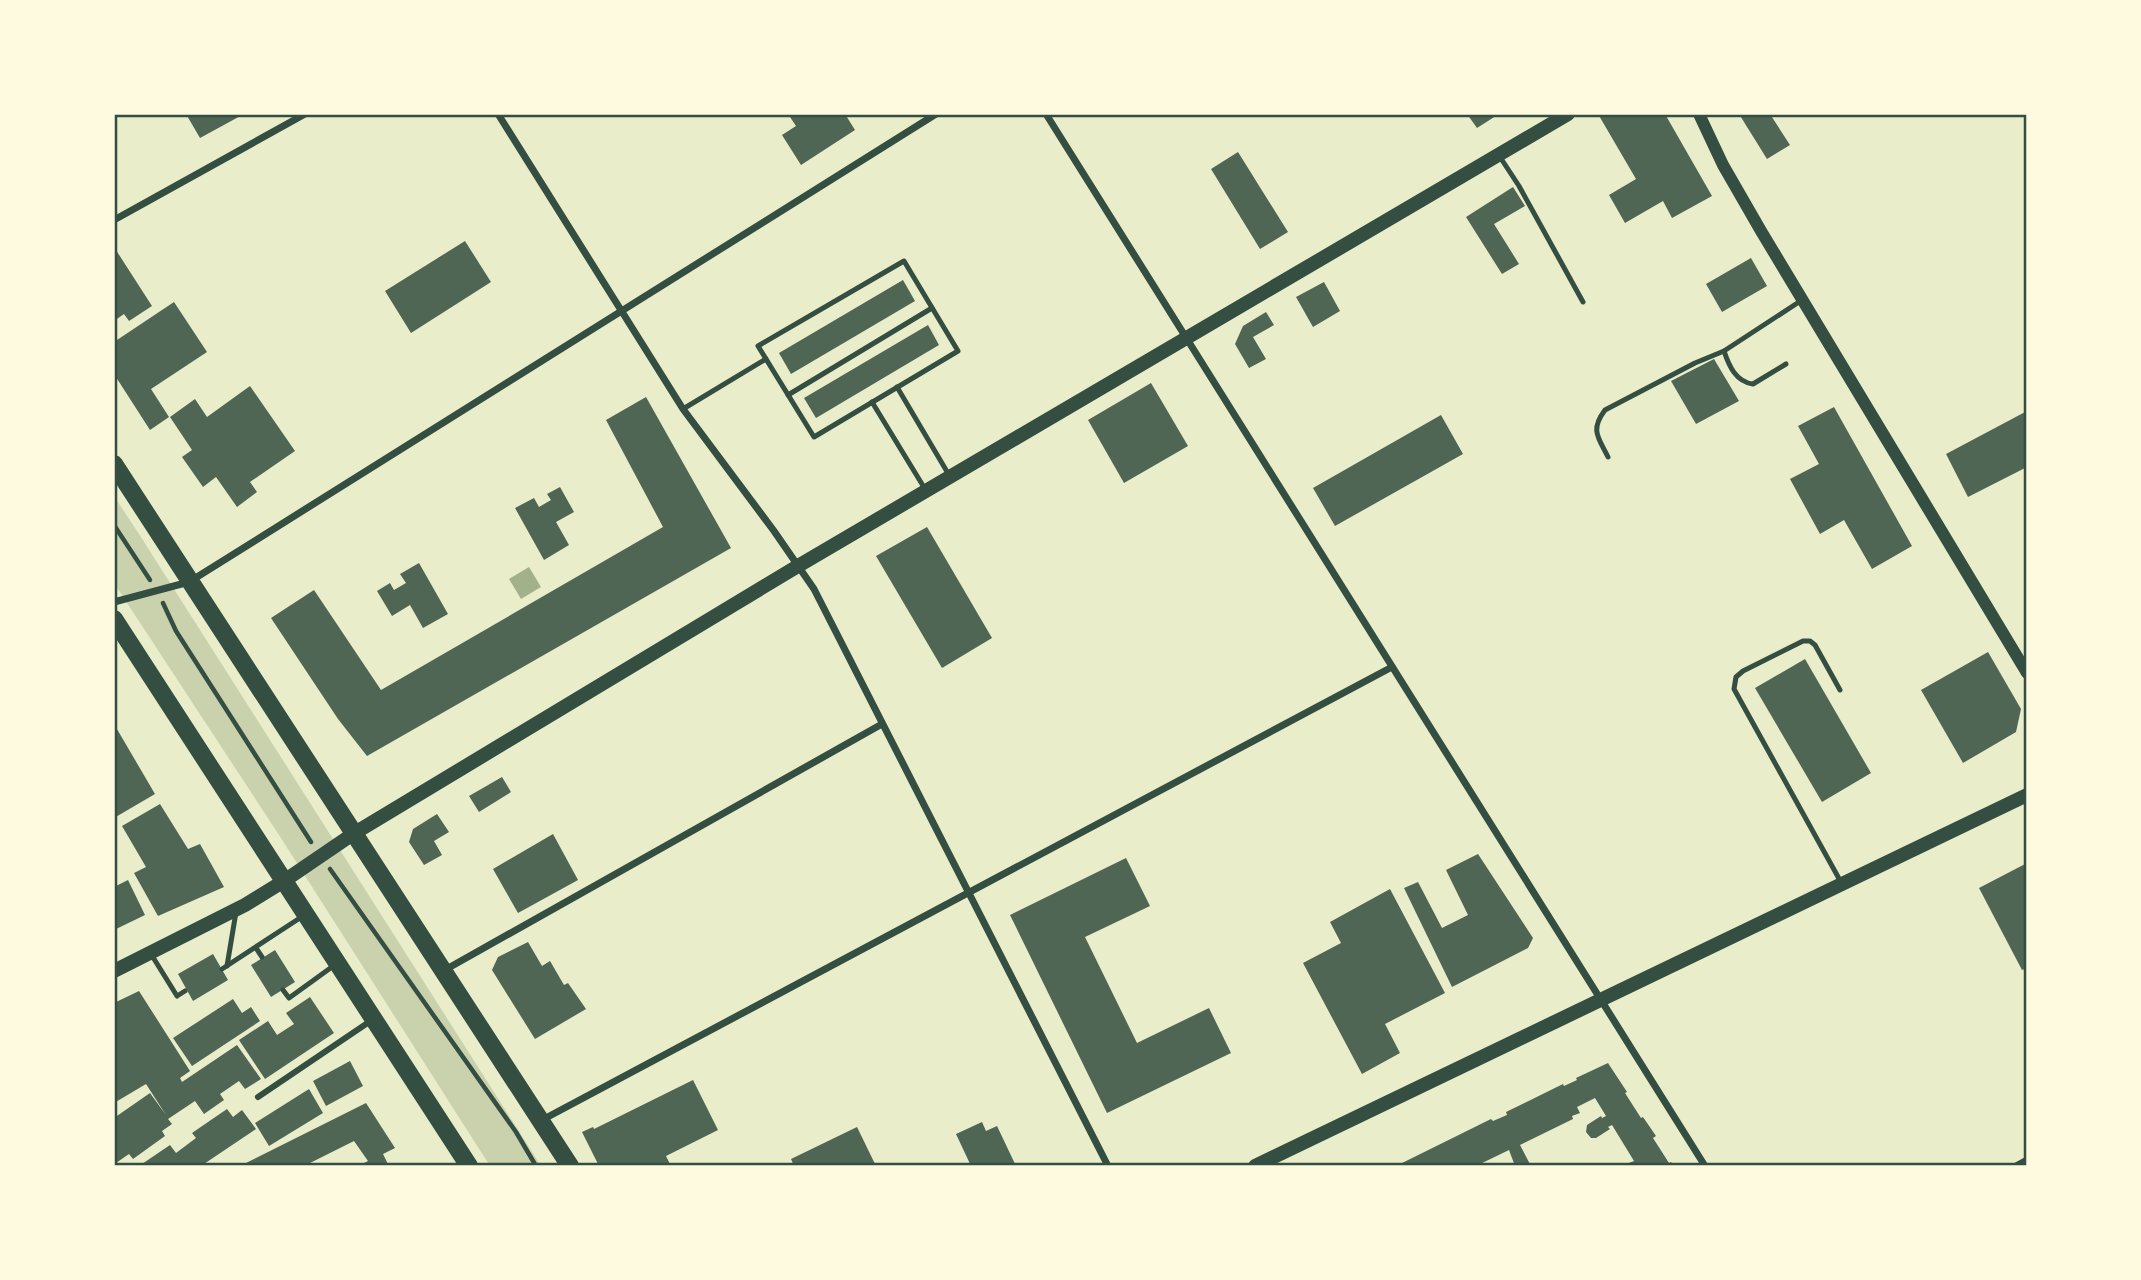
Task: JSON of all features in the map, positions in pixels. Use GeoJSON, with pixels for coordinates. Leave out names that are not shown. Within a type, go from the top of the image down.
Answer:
{"type":"FeatureCollection","features":[{"type":"Feature","properties":{"kind":"main road"},"geometry":{"type":"LineString","coordinates":[[114,971],[237,909],[353,834],[799,566],[1568,114]]}},
{"type":"Feature","properties":{"kind":"main road"},"geometry":{"type":"LineString","coordinates":[[114,464],[570,1166]]}},
{"type":"Feature","properties":{"kind":"main road"},"geometry":{"type":"LineString","coordinates":[[114,619],[469,1166]]}},
{"type":"Feature","properties":{"kind":"main road"},"geometry":{"type":"LineString","coordinates":[[1255,1166],[2027,795]]}},
{"type":"Feature","properties":{"kind":"street"},"geometry":{"type":"LineString","coordinates":[[114,220],[305,114]]}},
{"type":"Feature","properties":{"kind":"street"},"geometry":{"type":"LineString","coordinates":[[498,114],[683,409],[814,589],[1108,1166]]}},
{"type":"Feature","properties":{"kind":"street"},"geometry":{"type":"LineString","coordinates":[[114,602],[190,582],[936,114]]}},
{"type":"Feature","properties":{"kind":"street"},"geometry":{"type":"LineString","coordinates":[[1046,114],[1705,1166]]}},
{"type":"Feature","properties":{"kind":"street"},"geometry":{"type":"LineString","coordinates":[[1699,114],[1723,165],[1802,300],[2027,673]]}},
{"type":"Feature","properties":{"kind":"street"},"geometry":{"type":"LineString","coordinates":[[541,1120],[1392,667]]}},
{"type":"Feature","properties":{"kind":"street"},"geometry":{"type":"LineString","coordinates":[[443,971],[882,724]]}},
{"type":"Feature","properties":{"kind":"street"},"geometry":{"type":"LineString","coordinates":[[258,1097],[373,1019]]}},
{"type":"Feature","properties":{"kind":"street"},"geometry":{"type":"LineString","coordinates":[[2016,1166],[2027,1160]]}},
{"type":"Feature","properties":{"kind":"lane"},"geometry":{"type":"LineString","coordinates":[[1499,155],[1520,186],[1583,302]]}},
{"type":"Feature","properties":{"kind":"lane"},"geometry":{"type":"LineString","coordinates":[[904,261],[958,351],[814,437],[766,359],[758,346],[904,261]]}},
{"type":"Feature","properties":{"kind":"lane"},"geometry":{"type":"LineString","coordinates":[[1608,457],[1596,432],[1596,422],[1605,410],[1695,363],[1724,351],[1802,300]]}},
{"type":"Feature","properties":{"kind":"lane"},"geometry":{"type":"LineString","coordinates":[[788,395],[932,308]]}},
{"type":"Feature","properties":{"kind":"lane"},"geometry":{"type":"LineString","coordinates":[[1724,351],[1733,372],[1744,383],[1753,384],[1786,364]]}},
{"type":"Feature","properties":{"kind":"lane"},"geometry":{"type":"LineString","coordinates":[[683,409],[766,359]]}},
{"type":"Feature","properties":{"kind":"lane"},"geometry":{"type":"LineString","coordinates":[[897,387],[950,477]]}},
{"type":"Feature","properties":{"kind":"lane"},"geometry":{"type":"LineString","coordinates":[[872,402],[926,491]]}},
{"type":"Feature","properties":{"kind":"lane"},"geometry":{"type":"LineString","coordinates":[[1840,690],[1815,645],[1810,641],[1803,641],[1743,671],[1736,677],[1734,689],[1842,884]]}},
{"type":"Feature","properties":{"kind":"lane"},"geometry":{"type":"LineString","coordinates":[[237,909],[224,968],[306,915]]}},
{"type":"Feature","properties":{"kind":"lane"},"geometry":{"type":"LineString","coordinates":[[256,948],[262,957]]}},
{"type":"Feature","properties":{"kind":"lane"},"geometry":{"type":"LineString","coordinates":[[151,954],[177,996],[186,991]]}},
{"type":"Feature","properties":{"kind":"lane"},"geometry":{"type":"LineString","coordinates":[[284,990],[289,998],[337,964]]}},
{"type":"Feature","properties":{"kind":"shaded area"},"geometry":{"type":"Polygon","coordinates":[[[114,496],[541,1166],[490,1166],[114,583],[114,496]]]}},
{"type":"Feature","properties":{"kind":"shaded area"},"geometry":{"type":"Polygon","coordinates":[[[529,567],[541,587],[521,599],[509,579],[529,567]]]}},
{"type":"Feature","properties":{"kind":"building"},"geometry":{"type":"Polygon","coordinates":[[[186,114],[244,114],[200,138],[186,114]]]}},
{"type":"Feature","properties":{"kind":"building"},"geometry":{"type":"Polygon","coordinates":[[[788,114],[845,114],[855,130],[801,165],[782,135],[796,126],[788,114]]]}},
{"type":"Feature","properties":{"kind":"building"},"geometry":{"type":"Polygon","coordinates":[[[1467,114],[1499,114],[1477,128],[1467,114]]]}},
{"type":"Feature","properties":{"kind":"building"},"geometry":{"type":"Polygon","coordinates":[[[1598,114],[1665,114],[1712,196],[1672,218],[1663,201],[1625,223],[1609,195],[1636,179],[1598,114]]]}},
{"type":"Feature","properties":{"kind":"building"},"geometry":{"type":"Polygon","coordinates":[[[1739,114],[1770,114],[1790,145],[1767,159],[1739,114]]]}},
{"type":"Feature","properties":{"kind":"building"},"geometry":{"type":"Polygon","coordinates":[[[1238,152],[1288,232],[1260,249],[1211,169],[1238,152]]]}},
{"type":"Feature","properties":{"kind":"building"},"geometry":{"type":"Polygon","coordinates":[[[1513,187],[1525,206],[1494,224],[1519,264],[1502,274],[1466,217],[1513,187]]]}},
{"type":"Feature","properties":{"kind":"building"},"geometry":{"type":"Polygon","coordinates":[[[465,241],[491,282],[411,333],[385,291],[465,241]]]}},
{"type":"Feature","properties":{"kind":"building"},"geometry":{"type":"Polygon","coordinates":[[[114,247],[152,306],[129,321],[124,314],[114,321],[114,247]]]}},
{"type":"Feature","properties":{"kind":"building"},"geometry":{"type":"Polygon","coordinates":[[[1751,258],[1767,286],[1722,312],[1706,284],[1751,258]]]}},
{"type":"Feature","properties":{"kind":"building"},"geometry":{"type":"Polygon","coordinates":[[[903,280],[915,301],[791,374],[779,353],[903,280]]]}},
{"type":"Feature","properties":{"kind":"building"},"geometry":{"type":"Polygon","coordinates":[[[1324,282],[1340,311],[1313,327],[1296,297],[1324,282]]]}},
{"type":"Feature","properties":{"kind":"building"},"geometry":{"type":"Polygon","coordinates":[[[174,302],[207,352],[151,389],[169,417],[150,430],[114,374],[114,342],[174,302]]]}},
{"type":"Feature","properties":{"kind":"building"},"geometry":{"type":"Polygon","coordinates":[[[1266,312],[1274,325],[1253,337],[1266,359],[1249,368],[1235,344],[1243,326],[1266,312]]]}},
{"type":"Feature","properties":{"kind":"building"},"geometry":{"type":"Polygon","coordinates":[[[928,325],[939,345],[816,418],[804,398],[928,325]]]}},
{"type":"Feature","properties":{"kind":"building"},"geometry":{"type":"Polygon","coordinates":[[[1714,359],[1739,401],[1696,424],[1671,381],[1714,359]]]}},
{"type":"Feature","properties":{"kind":"building"},"geometry":{"type":"Polygon","coordinates":[[[1151,383],[1188,446],[1124,483],[1088,420],[1151,383]]]}},
{"type":"Feature","properties":{"kind":"building"},"geometry":{"type":"Polygon","coordinates":[[[250,386],[295,451],[250,482],[257,492],[237,507],[216,477],[203,487],[182,457],[192,450],[170,417],[195,399],[207,417],[250,386]]]}},
{"type":"Feature","properties":{"kind":"building"},"geometry":{"type":"Polygon","coordinates":[[[646,397],[731,548],[367,756],[338,719],[271,618],[314,590],[381,690],[663,527],[606,420],[646,397]]]}},
{"type":"Feature","properties":{"kind":"building"},"geometry":{"type":"Polygon","coordinates":[[[1834,407],[1912,546],[1872,569],[1844,520],[1820,534],[1790,479],[1819,464],[1798,426],[1834,407]]]}},
{"type":"Feature","properties":{"kind":"building"},"geometry":{"type":"Polygon","coordinates":[[[2027,411],[2027,467],[1968,497],[1946,454],[2027,411]]]}},
{"type":"Feature","properties":{"kind":"building"},"geometry":{"type":"Polygon","coordinates":[[[1441,415],[1463,454],[1335,526],[1313,488],[1441,415]]]}},
{"type":"Feature","properties":{"kind":"building"},"geometry":{"type":"Polygon","coordinates":[[[560,487],[574,512],[556,522],[569,545],[544,560],[515,508],[534,498],[539,507],[551,500],[547,494],[560,487]]]}},
{"type":"Feature","properties":{"kind":"building"},"geometry":{"type":"Polygon","coordinates":[[[927,527],[992,638],[942,668],[876,556],[927,527]]]}},
{"type":"Feature","properties":{"kind":"building"},"geometry":{"type":"Polygon","coordinates":[[[419,563],[448,614],[423,628],[410,605],[392,616],[377,591],[390,583],[394,590],[406,583],[400,574],[419,563]]]}},
{"type":"Feature","properties":{"kind":"building"},"geometry":{"type":"Polygon","coordinates":[[[1988,652],[2021,709],[2016,732],[1963,763],[1921,690],[1988,652]]]}},
{"type":"Feature","properties":{"kind":"building"},"geometry":{"type":"Polygon","coordinates":[[[1805,659],[1871,773],[1822,802],[1755,688],[1805,659]]]}},
{"type":"Feature","properties":{"kind":"building"},"geometry":{"type":"Polygon","coordinates":[[[114,724],[155,794],[114,818],[114,724]]]}},
{"type":"Feature","properties":{"kind":"building"},"geometry":{"type":"Polygon","coordinates":[[[502,777],[511,792],[479,812],[469,796],[502,777]]]}},
{"type":"Feature","properties":{"kind":"building"},"geometry":{"type":"Polygon","coordinates":[[[160,804],[188,849],[200,844],[224,887],[158,916],[134,873],[146,867],[122,826],[160,804]]]}},
{"type":"Feature","properties":{"kind":"building"},"geometry":{"type":"Polygon","coordinates":[[[437,814],[449,832],[434,841],[442,855],[424,865],[409,842],[413,829],[437,814]]]}},
{"type":"Feature","properties":{"kind":"building"},"geometry":{"type":"Polygon","coordinates":[[[553,834],[578,880],[518,913],[493,869],[553,834]]]}},
{"type":"Feature","properties":{"kind":"building"},"geometry":{"type":"Polygon","coordinates":[[[1478,854],[1533,938],[1528,948],[1452,987],[1404,888],[1418,882],[1442,928],[1468,915],[1446,870],[1478,854]]]}},
{"type":"Feature","properties":{"kind":"building"},"geometry":{"type":"Polygon","coordinates":[[[1126,858],[1150,906],[1085,937],[1137,1043],[1209,1008],[1231,1053],[1107,1113],[1010,915],[1126,858]]]}},
{"type":"Feature","properties":{"kind":"building"},"geometry":{"type":"Polygon","coordinates":[[[2027,863],[2027,968],[2022,970],[1979,888],[2027,863]]]}},
{"type":"Feature","properties":{"kind":"building"},"geometry":{"type":"Polygon","coordinates":[[[128,880],[145,915],[114,930],[114,887],[128,880]]]}},
{"type":"Feature","properties":{"kind":"building"},"geometry":{"type":"Polygon","coordinates":[[[1390,889],[1445,993],[1385,1024],[1400,1053],[1362,1074],[1303,963],[1341,943],[1330,922],[1390,889]]]}},
{"type":"Feature","properties":{"kind":"building"},"geometry":{"type":"Polygon","coordinates":[[[528,942],[542,966],[550,961],[564,985],[568,983],[586,1009],[535,1039],[492,970],[498,957],[528,942]]]}},
{"type":"Feature","properties":{"kind":"building"},"geometry":{"type":"Polygon","coordinates":[[[275,950],[295,982],[271,997],[251,965],[275,950]]]}},
{"type":"Feature","properties":{"kind":"building"},"geometry":{"type":"Polygon","coordinates":[[[213,954],[228,980],[193,1001],[178,974],[213,954]]]}},
{"type":"Feature","properties":{"kind":"building"},"geometry":{"type":"Polygon","coordinates":[[[139,991],[190,1071],[180,1078],[182,1082],[237,1045],[261,1079],[245,1089],[239,1081],[220,1094],[224,1100],[204,1114],[195,1101],[168,1119],[172,1124],[162,1131],[165,1136],[133,1159],[129,1154],[116,1163],[114,1118],[150,1093],[166,1115],[146,1084],[114,1103],[114,1003],[139,991]]]}},
{"type":"Feature","properties":{"kind":"building"},"geometry":{"type":"Polygon","coordinates":[[[310,997],[334,1033],[265,1079],[239,1040],[268,1021],[277,1035],[294,1024],[286,1013],[310,997]]]}},
{"type":"Feature","properties":{"kind":"building"},"geometry":{"type":"Polygon","coordinates":[[[233,999],[242,1013],[251,1007],[260,1021],[192,1066],[173,1038],[233,999]]]}},
{"type":"Feature","properties":{"kind":"building"},"geometry":{"type":"Polygon","coordinates":[[[350,1061],[363,1086],[326,1106],[313,1081],[350,1061]]]}},
{"type":"Feature","properties":{"kind":"building"},"geometry":{"type":"Polygon","coordinates":[[[1608,1063],[1641,1118],[1643,1117],[1656,1136],[1653,1138],[1669,1163],[1674,1166],[1621,1166],[1634,1161],[1612,1125],[1596,1138],[1591,1138],[1586,1132],[1587,1125],[1601,1116],[1606,1116],[1595,1098],[1577,1107],[1580,1113],[1572,1116],[1573,1119],[1520,1145],[1531,1166],[1515,1166],[1509,1150],[1476,1166],[1396,1166],[1491,1119],[1493,1121],[1507,1115],[1506,1112],[1608,1063]]]}},
{"type":"Feature","properties":{"kind":"building"},"geometry":{"type":"Polygon","coordinates":[[[693,1080],[718,1130],[666,1156],[671,1166],[599,1166],[582,1132],[593,1127],[594,1129],[693,1080]]]}},
{"type":"Feature","properties":{"kind":"building"},"geometry":{"type":"Polygon","coordinates":[[[309,1089],[323,1113],[269,1146],[255,1123],[309,1089]]]}},
{"type":"Feature","properties":{"kind":"building"},"geometry":{"type":"Polygon","coordinates":[[[366,1103],[395,1148],[383,1154],[389,1166],[358,1166],[368,1161],[354,1141],[304,1166],[240,1166],[366,1103]]]}},
{"type":"Feature","properties":{"kind":"building"},"geometry":{"type":"Polygon","coordinates":[[[227,1109],[233,1117],[242,1110],[256,1129],[201,1166],[139,1166],[170,1145],[176,1153],[196,1138],[192,1133],[227,1109]]]}},
{"type":"Feature","properties":{"kind":"building"},"geometry":{"type":"Polygon","coordinates":[[[982,1122],[986,1131],[997,1126],[1016,1166],[971,1166],[956,1134],[982,1122]]]}},
{"type":"Feature","properties":{"kind":"building"},"geometry":{"type":"Polygon","coordinates":[[[857,1127],[876,1166],[794,1166],[791,1159],[857,1127]]]}}]}
